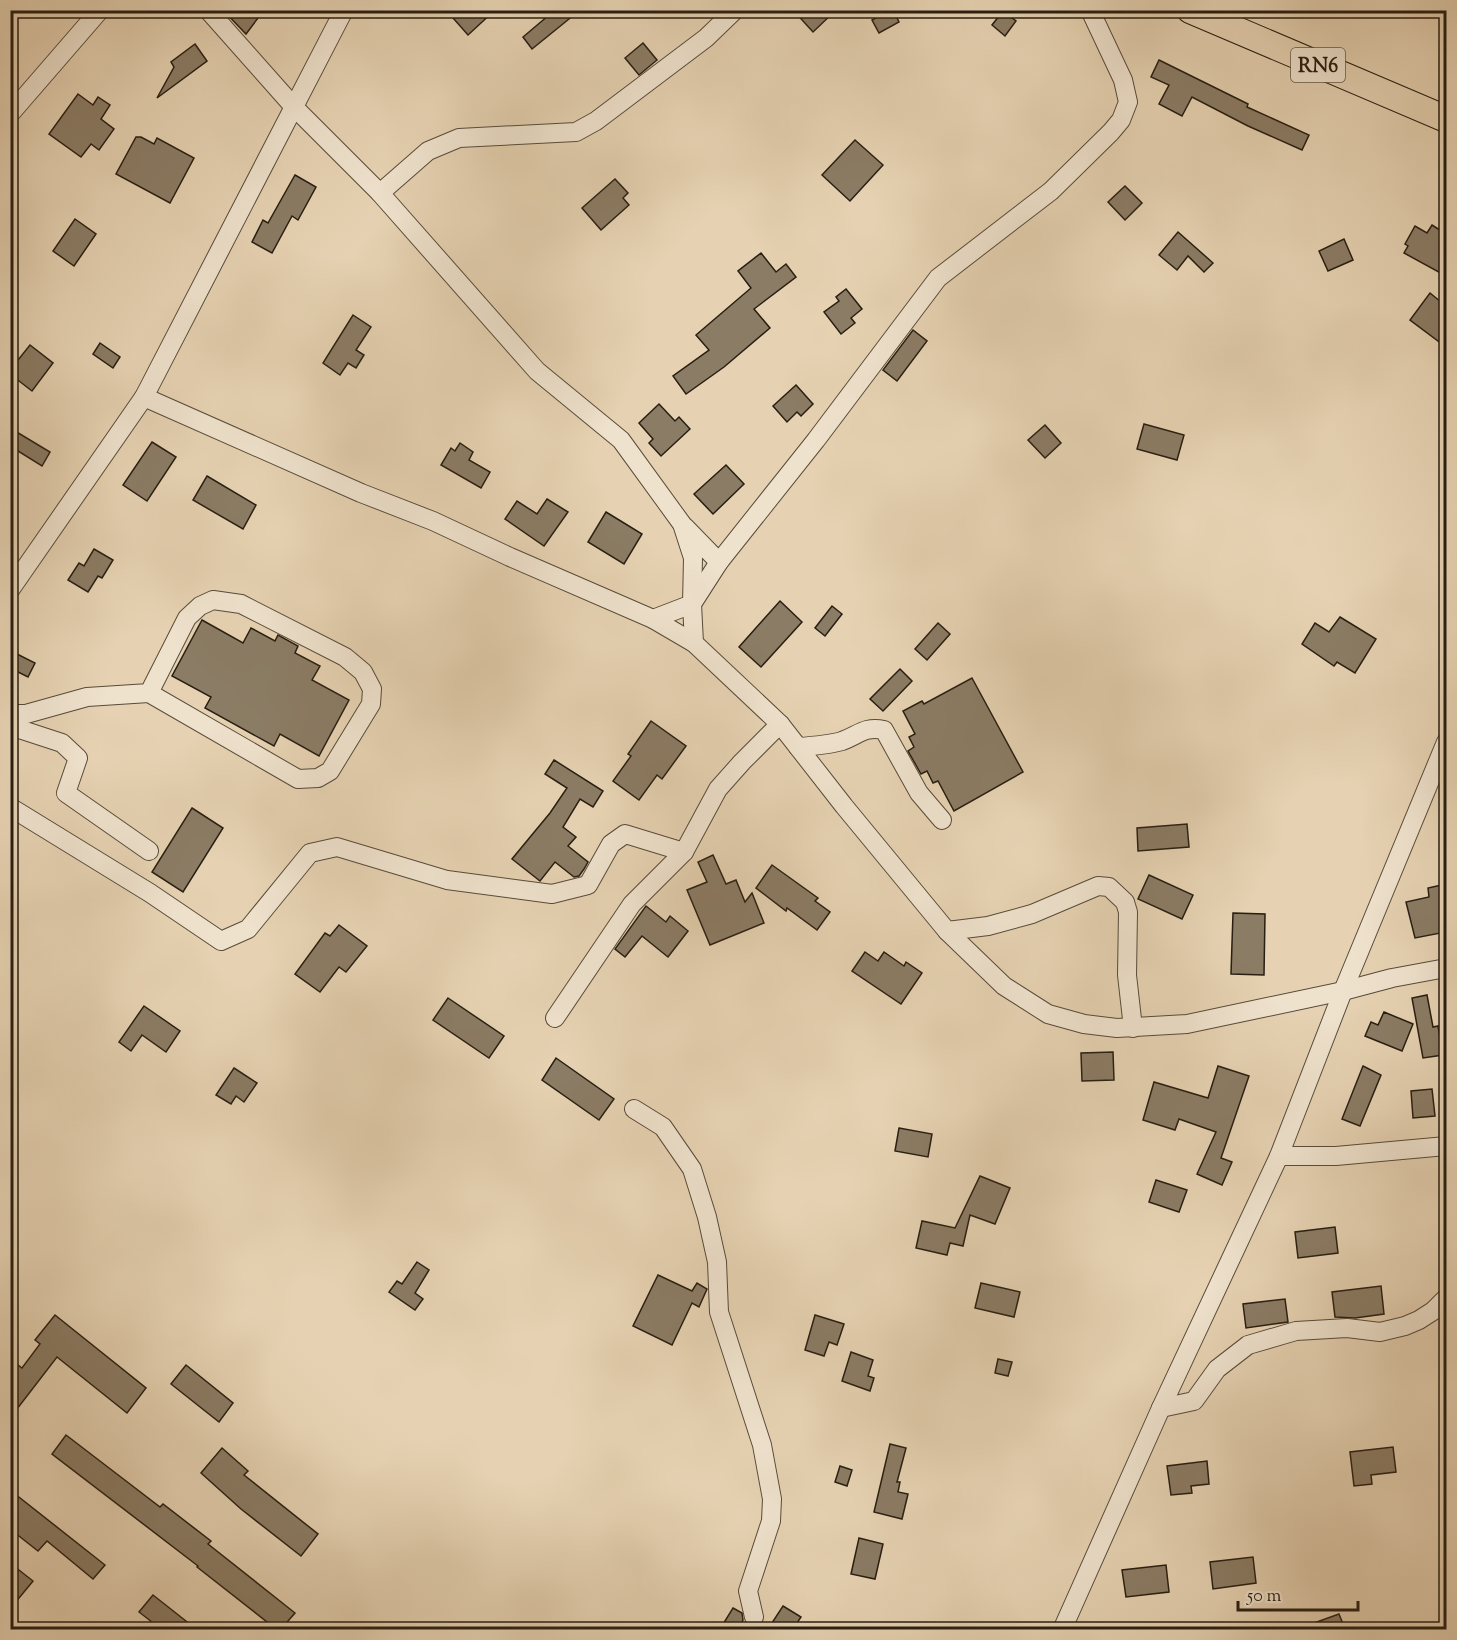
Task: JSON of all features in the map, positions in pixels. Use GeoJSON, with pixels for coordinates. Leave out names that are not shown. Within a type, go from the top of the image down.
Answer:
{"type":"FeatureCollection","features":[{"type":"Feature","properties":{"kind":"highway","name":"RN6"},"geometry":{"type":"LineString","coordinates":[[1190,10],[1446,118]]}},
{"type":"Feature","properties":{"kind":"street"},"geometry":{"type":"LineString","coordinates":[[10,114],[100,10]]}},
{"type":"Feature","properties":{"kind":"street"},"geometry":{"type":"LineString","coordinates":[[208,10],[294,107],[380,194],[537,371],[621,440],[682,524],[719,562]]}},
{"type":"Feature","properties":{"kind":"street"},"geometry":{"type":"LineString","coordinates":[[10,590],[144,397],[344,10]]}},
{"type":"Feature","properties":{"kind":"street"},"geometry":{"type":"LineString","coordinates":[[380,194],[428,151],[459,138],[576,132],[596,121],[706,38],[735,10]]}},
{"type":"Feature","properties":{"kind":"street"},"geometry":{"type":"LineString","coordinates":[[653,619],[692,604],[719,562],[816,440],[938,278],[1051,191],[1121,120],[1128,102],[1123,80],[1090,10]]}},
{"type":"Feature","properties":{"kind":"street"},"geometry":{"type":"LineString","coordinates":[[144,397],[361,493],[433,521],[653,619],[694,643],[780,724],[947,931],[1004,987],[1048,1014],[1084,1024],[1133,1028],[1187,1024],[1446,968]]}},
{"type":"Feature","properties":{"kind":"street"},"geometry":{"type":"LineString","coordinates":[[682,524],[693,558],[694,643]]}},
{"type":"Feature","properties":{"kind":"street"},"geometry":{"type":"LineString","coordinates":[[10,714],[26,714],[87,697],[148,693],[298,779],[318,778],[330,771],[371,705],[372,689],[363,672],[345,657],[241,604],[213,600],[200,606],[188,618],[148,693]]}},
{"type":"Feature","properties":{"kind":"street"},"geometry":{"type":"LineString","coordinates":[[555,1018],[632,904],[684,852],[718,789],[780,724]]}},
{"type":"Feature","properties":{"kind":"street"},"geometry":{"type":"LineString","coordinates":[[10,726],[62,743],[78,758],[66,793],[149,851]]}},
{"type":"Feature","properties":{"kind":"street"},"geometry":{"type":"LineString","coordinates":[[798,747],[843,740],[871,727],[884,730],[919,793],[942,819]]}},
{"type":"Feature","properties":{"kind":"street"},"geometry":{"type":"LineString","coordinates":[[1062,1629],[1278,1156],[1343,991],[1446,742]]}},
{"type":"Feature","properties":{"kind":"street"},"geometry":{"type":"LineString","coordinates":[[10,807],[150,892],[221,941],[248,929],[310,853],[337,847],[447,880],[552,894],[588,885],[611,844],[625,834],[684,852]]}},
{"type":"Feature","properties":{"kind":"street"},"geometry":{"type":"LineString","coordinates":[[947,931],[988,926],[1032,914],[1098,886],[1109,887],[1125,902],[1128,912],[1127,975],[1133,1028]]}},
{"type":"Feature","properties":{"kind":"street"},"geometry":{"type":"LineString","coordinates":[[634,1109],[663,1126],[692,1169],[707,1217],[717,1262],[719,1312],[762,1445],[772,1498],[771,1521],[748,1591],[754,1617]]}},
{"type":"Feature","properties":{"kind":"street"},"geometry":{"type":"LineString","coordinates":[[1278,1156],[1336,1156],[1446,1146]]}},
{"type":"Feature","properties":{"kind":"street"},"geometry":{"type":"LineString","coordinates":[[1161,1408],[1194,1401],[1217,1369],[1248,1346],[1296,1331],[1347,1328],[1380,1332],[1405,1326],[1433,1311],[1446,1298]]}},
{"type":"Feature","properties":{"kind":"building"},"geometry":{"type":"Polygon","coordinates":[[[223,10],[264,10],[246,34],[223,10]]]}},
{"type":"Feature","properties":{"kind":"building"},"geometry":{"type":"Polygon","coordinates":[[[446,10],[495,10],[468,35],[446,10]]]}},
{"type":"Feature","properties":{"kind":"building"},"geometry":{"type":"Polygon","coordinates":[[[555,10],[580,10],[532,49],[523,37],[555,10]]]}},
{"type":"Feature","properties":{"kind":"building"},"geometry":{"type":"Polygon","coordinates":[[[793,10],[836,10],[813,32],[793,10]]]}},
{"type":"Feature","properties":{"kind":"building"},"geometry":{"type":"Polygon","coordinates":[[[893,10],[899,22],[879,33],[872,20],[893,10]]]}},
{"type":"Feature","properties":{"kind":"building"},"geometry":{"type":"Polygon","coordinates":[[[1003,11],[1016,21],[1005,36],[992,25],[1003,11]]]}},
{"type":"Feature","properties":{"kind":"building"},"geometry":{"type":"Polygon","coordinates":[[[643,43],[657,60],[639,75],[625,58],[643,43]]]}},
{"type":"Feature","properties":{"kind":"building"},"geometry":{"type":"Polygon","coordinates":[[[195,44],[207,61],[157,98],[174,67],[171,62],[195,44]]]}},
{"type":"Feature","properties":{"kind":"building"},"geometry":{"type":"Polygon","coordinates":[[[1159,60],[1248,104],[1247,107],[1309,135],[1302,150],[1248,126],[1192,97],[1182,116],[1159,104],[1169,85],[1151,77],[1159,60]]]}},
{"type":"Feature","properties":{"kind":"building"},"geometry":{"type":"Polygon","coordinates":[[[78,94],[93,105],[98,97],[110,105],[101,119],[114,129],[99,150],[91,144],[81,157],[49,134],[78,94]]]}},
{"type":"Feature","properties":{"kind":"building"},"geometry":{"type":"Polygon","coordinates":[[[136,137],[141,137],[154,144],[157,138],[194,158],[170,203],[116,174],[136,137]]]}},
{"type":"Feature","properties":{"kind":"building"},"geometry":{"type":"Polygon","coordinates":[[[855,140],[883,165],[850,201],[822,175],[855,140]]]}},
{"type":"Feature","properties":{"kind":"building"},"geometry":{"type":"Polygon","coordinates":[[[295,175],[316,187],[298,220],[292,216],[272,253],[252,242],[263,220],[268,223],[295,175]]]}},
{"type":"Feature","properties":{"kind":"building"},"geometry":{"type":"Polygon","coordinates":[[[615,179],[628,193],[623,198],[629,205],[601,230],[582,208],[615,179]]]}},
{"type":"Feature","properties":{"kind":"building"},"geometry":{"type":"Polygon","coordinates":[[[1125,186],[1142,203],[1125,220],[1108,202],[1125,186]]]}},
{"type":"Feature","properties":{"kind":"building"},"geometry":{"type":"Polygon","coordinates":[[[75,219],[96,234],[74,266],[53,251],[75,219]]]}},
{"type":"Feature","properties":{"kind":"building"},"geometry":{"type":"Polygon","coordinates":[[[1432,225],[1446,234],[1446,276],[1404,253],[1408,246],[1405,244],[1415,226],[1427,233],[1432,225]]]}},
{"type":"Feature","properties":{"kind":"building"},"geometry":{"type":"Polygon","coordinates":[[[1178,232],[1213,263],[1204,272],[1188,256],[1177,270],[1159,255],[1178,232]]]}},
{"type":"Feature","properties":{"kind":"building"},"geometry":{"type":"Polygon","coordinates":[[[1344,239],[1353,260],[1328,271],[1319,251],[1344,239]]]}},
{"type":"Feature","properties":{"kind":"building"},"geometry":{"type":"Polygon","coordinates":[[[761,253],[776,272],[786,264],[796,277],[754,309],[770,328],[724,367],[686,394],[673,376],[709,350],[696,335],[751,288],[738,271],[761,253]]]}},
{"type":"Feature","properties":{"kind":"building"},"geometry":{"type":"Polygon","coordinates":[[[846,289],[862,309],[851,318],[855,323],[841,334],[824,312],[839,301],[836,297],[846,289]]]}},
{"type":"Feature","properties":{"kind":"building"},"geometry":{"type":"Polygon","coordinates":[[[1430,293],[1446,306],[1446,347],[1410,320],[1430,293]]]}},
{"type":"Feature","properties":{"kind":"building"},"geometry":{"type":"Polygon","coordinates":[[[353,315],[371,327],[356,350],[364,355],[356,368],[348,363],[340,375],[323,363],[353,315]]]}},
{"type":"Feature","properties":{"kind":"building"},"geometry":{"type":"Polygon","coordinates":[[[913,330],[927,341],[897,381],[883,370],[913,330]]]}},
{"type":"Feature","properties":{"kind":"building"},"geometry":{"type":"Polygon","coordinates":[[[100,343],[120,357],[113,368],[93,354],[100,343]]]}},
{"type":"Feature","properties":{"kind":"building"},"geometry":{"type":"Polygon","coordinates":[[[30,345],[53,363],[32,391],[10,374],[10,370],[30,345]]]}},
{"type":"Feature","properties":{"kind":"building"},"geometry":{"type":"Polygon","coordinates":[[[796,385],[813,404],[801,416],[797,412],[787,422],[773,406],[796,385]]]}},
{"type":"Feature","properties":{"kind":"building"},"geometry":{"type":"Polygon","coordinates":[[[659,404],[675,421],[679,417],[690,429],[661,456],[649,443],[653,439],[639,423],[659,404]]]}},
{"type":"Feature","properties":{"kind":"building"},"geometry":{"type":"Polygon","coordinates":[[[1144,424],[1184,435],[1177,460],[1137,449],[1144,424]]]}},
{"type":"Feature","properties":{"kind":"building"},"geometry":{"type":"Polygon","coordinates":[[[1045,425],[1061,443],[1045,458],[1028,440],[1045,425]]]}},
{"type":"Feature","properties":{"kind":"building"},"geometry":{"type":"Polygon","coordinates":[[[10,428],[50,452],[42,466],[10,446],[10,428]]]}},
{"type":"Feature","properties":{"kind":"building"},"geometry":{"type":"Polygon","coordinates":[[[152,442],[176,457],[147,501],[123,485],[152,442]]]}},
{"type":"Feature","properties":{"kind":"building"},"geometry":{"type":"Polygon","coordinates":[[[460,443],[473,452],[469,460],[490,472],[481,488],[441,465],[451,448],[455,451],[460,443]]]}},
{"type":"Feature","properties":{"kind":"building"},"geometry":{"type":"Polygon","coordinates":[[[726,465],[744,484],[713,514],[694,494],[726,465]]]}},
{"type":"Feature","properties":{"kind":"building"},"geometry":{"type":"Polygon","coordinates":[[[207,476],[256,505],[243,529],[193,500],[207,476]]]}},
{"type":"Feature","properties":{"kind":"building"},"geometry":{"type":"Polygon","coordinates":[[[547,499],[568,512],[544,546],[505,519],[517,501],[537,514],[547,499]]]}},
{"type":"Feature","properties":{"kind":"building"},"geometry":{"type":"Polygon","coordinates":[[[606,512],[642,534],[624,564],[588,542],[606,512]]]}},
{"type":"Feature","properties":{"kind":"building"},"geometry":{"type":"Polygon","coordinates":[[[94,549],[113,560],[102,578],[98,576],[88,592],[68,580],[79,563],[84,566],[94,549]]]}},
{"type":"Feature","properties":{"kind":"building"},"geometry":{"type":"Polygon","coordinates":[[[780,601],[802,622],[761,667],[739,647],[780,601]]]}},
{"type":"Feature","properties":{"kind":"building"},"geometry":{"type":"Polygon","coordinates":[[[832,606],[842,614],[825,636],[815,628],[832,606]]]}},
{"type":"Feature","properties":{"kind":"building"},"geometry":{"type":"Polygon","coordinates":[[[1340,617],[1376,639],[1355,673],[1337,662],[1334,666],[1302,644],[1315,623],[1329,632],[1340,617]]]}},
{"type":"Feature","properties":{"kind":"building"},"geometry":{"type":"Polygon","coordinates":[[[202,620],[243,643],[251,628],[275,641],[278,635],[298,646],[295,653],[320,666],[312,680],[349,700],[319,756],[280,734],[274,746],[205,708],[211,697],[172,676],[202,620]]]}},
{"type":"Feature","properties":{"kind":"building"},"geometry":{"type":"Polygon","coordinates":[[[938,623],[950,634],[927,660],[915,649],[938,623]]]}},
{"type":"Feature","properties":{"kind":"building"},"geometry":{"type":"Polygon","coordinates":[[[15,653],[35,663],[28,677],[10,668],[10,662],[15,653]]]}},
{"type":"Feature","properties":{"kind":"building"},"geometry":{"type":"Polygon","coordinates":[[[900,669],[912,681],[883,711],[870,699],[900,669]]]}},
{"type":"Feature","properties":{"kind":"building"},"geometry":{"type":"Polygon","coordinates":[[[972,678],[1023,772],[954,811],[938,781],[933,783],[927,771],[921,774],[908,751],[914,747],[909,737],[915,734],[903,711],[922,701],[924,704],[972,678]]]}},
{"type":"Feature","properties":{"kind":"building"},"geometry":{"type":"Polygon","coordinates":[[[651,721],[686,746],[662,779],[657,775],[639,800],[613,781],[631,756],[628,754],[651,721]]]}},
{"type":"Feature","properties":{"kind":"building"},"geometry":{"type":"Polygon","coordinates":[[[554,760],[603,791],[593,807],[580,799],[563,827],[576,837],[568,846],[588,862],[584,869],[579,876],[574,877],[555,862],[540,881],[512,859],[550,813],[567,788],[545,774],[554,760]]]}},
{"type":"Feature","properties":{"kind":"building"},"geometry":{"type":"Polygon","coordinates":[[[192,808],[223,828],[183,892],[152,872],[192,808]]]}},
{"type":"Feature","properties":{"kind":"building"},"geometry":{"type":"Polygon","coordinates":[[[1187,824],[1189,847],[1138,851],[1137,828],[1187,824]]]}},
{"type":"Feature","properties":{"kind":"building"},"geometry":{"type":"Polygon","coordinates":[[[713,855],[726,884],[736,880],[745,902],[752,893],[764,923],[710,945],[687,890],[707,882],[698,862],[713,855]]]}},
{"type":"Feature","properties":{"kind":"building"},"geometry":{"type":"Polygon","coordinates":[[[772,865],[818,898],[815,901],[830,912],[817,930],[787,908],[786,911],[756,888],[772,865]]]}},
{"type":"Feature","properties":{"kind":"building"},"geometry":{"type":"Polygon","coordinates":[[[1149,875],[1193,895],[1182,919],[1138,899],[1149,875]]]}},
{"type":"Feature","properties":{"kind":"building"},"geometry":{"type":"Polygon","coordinates":[[[1446,884],[1446,932],[1415,938],[1406,902],[1429,897],[1428,888],[1446,884]]]}},
{"type":"Feature","properties":{"kind":"building"},"geometry":{"type":"Polygon","coordinates":[[[646,906],[666,922],[670,916],[688,931],[668,957],[642,936],[625,957],[615,949],[646,906]]]}},
{"type":"Feature","properties":{"kind":"building"},"geometry":{"type":"Polygon","coordinates":[[[1233,913],[1265,914],[1264,975],[1231,974],[1233,913]]]}},
{"type":"Feature","properties":{"kind":"building"},"geometry":{"type":"Polygon","coordinates":[[[339,925],[367,946],[346,972],[339,967],[320,992],[295,974],[325,933],[330,936],[339,925]]]}},
{"type":"Feature","properties":{"kind":"building"},"geometry":{"type":"Polygon","coordinates":[[[865,952],[878,961],[884,952],[904,966],[906,962],[922,973],[901,1004],[852,971],[865,952]]]}},
{"type":"Feature","properties":{"kind":"building"},"geometry":{"type":"Polygon","coordinates":[[[1427,995],[1433,1027],[1438,1026],[1443,1055],[1423,1058],[1412,998],[1427,995]]]}},
{"type":"Feature","properties":{"kind":"building"},"geometry":{"type":"Polygon","coordinates":[[[448,998],[504,1036],[489,1058],[433,1020],[448,998]]]}},
{"type":"Feature","properties":{"kind":"building"},"geometry":{"type":"Polygon","coordinates":[[[144,1006],[180,1031],[166,1052],[142,1035],[131,1051],[119,1042],[144,1006]]]}},
{"type":"Feature","properties":{"kind":"building"},"geometry":{"type":"Polygon","coordinates":[[[1384,1012],[1413,1024],[1402,1051],[1365,1036],[1371,1022],[1378,1025],[1384,1012]]]}},
{"type":"Feature","properties":{"kind":"building"},"geometry":{"type":"Polygon","coordinates":[[[1113,1052],[1114,1080],[1082,1081],[1081,1053],[1113,1052]]]}},
{"type":"Feature","properties":{"kind":"building"},"geometry":{"type":"Polygon","coordinates":[[[556,1058],[614,1099],[599,1120],[542,1080],[556,1058]]]}},
{"type":"Feature","properties":{"kind":"building"},"geometry":{"type":"Polygon","coordinates":[[[1218,1066],[1249,1076],[1221,1158],[1232,1162],[1222,1185],[1197,1174],[1216,1132],[1179,1119],[1175,1130],[1143,1120],[1154,1082],[1208,1098],[1218,1066]]]}},
{"type":"Feature","properties":{"kind":"building"},"geometry":{"type":"Polygon","coordinates":[[[1363,1066],[1381,1075],[1360,1126],[1342,1119],[1363,1066]]]}},
{"type":"Feature","properties":{"kind":"building"},"geometry":{"type":"Polygon","coordinates":[[[234,1068],[257,1083],[244,1102],[236,1096],[231,1104],[216,1095],[234,1068]]]}},
{"type":"Feature","properties":{"kind":"building"},"geometry":{"type":"Polygon","coordinates":[[[1432,1089],[1435,1116],[1413,1118],[1411,1091],[1432,1089]]]}},
{"type":"Feature","properties":{"kind":"building"},"geometry":{"type":"Polygon","coordinates":[[[899,1128],[932,1134],[928,1157],[895,1151],[899,1128]]]}},
{"type":"Feature","properties":{"kind":"building"},"geometry":{"type":"Polygon","coordinates":[[[980,1176],[1010,1188],[995,1224],[970,1215],[963,1246],[950,1243],[947,1255],[916,1248],[922,1221],[955,1228],[980,1176]]]}},
{"type":"Feature","properties":{"kind":"building"},"geometry":{"type":"Polygon","coordinates":[[[1156,1180],[1187,1190],[1179,1212],[1149,1202],[1156,1180]]]}},
{"type":"Feature","properties":{"kind":"building"},"geometry":{"type":"Polygon","coordinates":[[[1335,1227],[1338,1253],[1298,1258],[1295,1232],[1335,1227]]]}},
{"type":"Feature","properties":{"kind":"building"},"geometry":{"type":"Polygon","coordinates":[[[417,1262],[429,1270],[415,1293],[423,1299],[415,1310],[389,1292],[397,1281],[402,1284],[417,1262]]]}},
{"type":"Feature","properties":{"kind":"building"},"geometry":{"type":"Polygon","coordinates":[[[658,1275],[692,1291],[697,1283],[707,1289],[699,1307],[692,1303],[672,1345],[633,1326],[658,1275]]]}},
{"type":"Feature","properties":{"kind":"building"},"geometry":{"type":"Polygon","coordinates":[[[981,1283],[1020,1292],[1014,1317],[975,1308],[981,1283]]]}},
{"type":"Feature","properties":{"kind":"building"},"geometry":{"type":"Polygon","coordinates":[[[1381,1286],[1384,1314],[1355,1318],[1335,1317],[1332,1292],[1381,1286]]]}},
{"type":"Feature","properties":{"kind":"building"},"geometry":{"type":"Polygon","coordinates":[[[1285,1299],[1288,1322],[1246,1328],[1243,1304],[1285,1299]]]}},
{"type":"Feature","properties":{"kind":"building"},"geometry":{"type":"Polygon","coordinates":[[[55,1315],[146,1388],[127,1413],[57,1357],[10,1418],[10,1359],[22,1368],[40,1344],[35,1340],[55,1315]]]}},
{"type":"Feature","properties":{"kind":"building"},"geometry":{"type":"Polygon","coordinates":[[[815,1315],[844,1324],[837,1345],[829,1342],[824,1356],[805,1350],[815,1315]]]}},
{"type":"Feature","properties":{"kind":"building"},"geometry":{"type":"Polygon","coordinates":[[[851,1352],[873,1360],[868,1376],[874,1378],[870,1391],[842,1381],[851,1352]]]}},
{"type":"Feature","properties":{"kind":"building"},"geometry":{"type":"Polygon","coordinates":[[[998,1359],[1012,1362],[1008,1376],[995,1373],[998,1359]]]}},
{"type":"Feature","properties":{"kind":"building"},"geometry":{"type":"Polygon","coordinates":[[[186,1365],[233,1403],[219,1422],[171,1384],[186,1365]]]}},
{"type":"Feature","properties":{"kind":"building"},"geometry":{"type":"Polygon","coordinates":[[[66,1435],[160,1507],[163,1504],[211,1541],[208,1544],[295,1613],[281,1629],[276,1629],[52,1454],[66,1435]]]}},
{"type":"Feature","properties":{"kind":"building"},"geometry":{"type":"Polygon","coordinates":[[[890,1444],[906,1448],[897,1482],[900,1482],[898,1492],[908,1494],[902,1519],[874,1512],[890,1444]]]}},
{"type":"Feature","properties":{"kind":"building"},"geometry":{"type":"Polygon","coordinates":[[[1393,1447],[1396,1472],[1371,1475],[1372,1484],[1354,1486],[1350,1452],[1393,1447]]]}},
{"type":"Feature","properties":{"kind":"building"},"geometry":{"type":"Polygon","coordinates":[[[222,1448],[248,1471],[244,1475],[318,1534],[301,1556],[241,1509],[201,1473],[222,1448]]]}},
{"type":"Feature","properties":{"kind":"building"},"geometry":{"type":"Polygon","coordinates":[[[1207,1461],[1209,1484],[1191,1486],[1192,1493],[1171,1495],[1167,1466],[1207,1461]]]}},
{"type":"Feature","properties":{"kind":"building"},"geometry":{"type":"Polygon","coordinates":[[[840,1466],[852,1470],[847,1486],[835,1482],[840,1466]]]}},
{"type":"Feature","properties":{"kind":"building"},"geometry":{"type":"Polygon","coordinates":[[[10,1490],[105,1565],[93,1579],[47,1541],[38,1551],[10,1529],[10,1490]]]}},
{"type":"Feature","properties":{"kind":"building"},"geometry":{"type":"Polygon","coordinates":[[[859,1538],[883,1544],[875,1579],[851,1574],[859,1538]]]}},
{"type":"Feature","properties":{"kind":"building"},"geometry":{"type":"Polygon","coordinates":[[[1253,1557],[1256,1583],[1213,1589],[1210,1562],[1253,1557]]]}},
{"type":"Feature","properties":{"kind":"building"},"geometry":{"type":"Polygon","coordinates":[[[10,1563],[33,1581],[10,1609],[10,1563]]]}},
{"type":"Feature","properties":{"kind":"building"},"geometry":{"type":"Polygon","coordinates":[[[1166,1565],[1169,1592],[1126,1597],[1122,1570],[1166,1565]]]}},
{"type":"Feature","properties":{"kind":"building"},"geometry":{"type":"Polygon","coordinates":[[[153,1595],[196,1629],[161,1629],[139,1612],[153,1595]]]}},
{"type":"Feature","properties":{"kind":"building"},"geometry":{"type":"Polygon","coordinates":[[[783,1606],[801,1617],[793,1629],[768,1629],[783,1606]]]}},
{"type":"Feature","properties":{"kind":"building"},"geometry":{"type":"Polygon","coordinates":[[[733,1608],[742,1613],[743,1620],[738,1629],[720,1629],[733,1608]]]}},
{"type":"Feature","properties":{"kind":"building"},"geometry":{"type":"Polygon","coordinates":[[[1339,1614],[1345,1629],[1300,1629],[1300,1628],[1339,1614]]]}}]}
